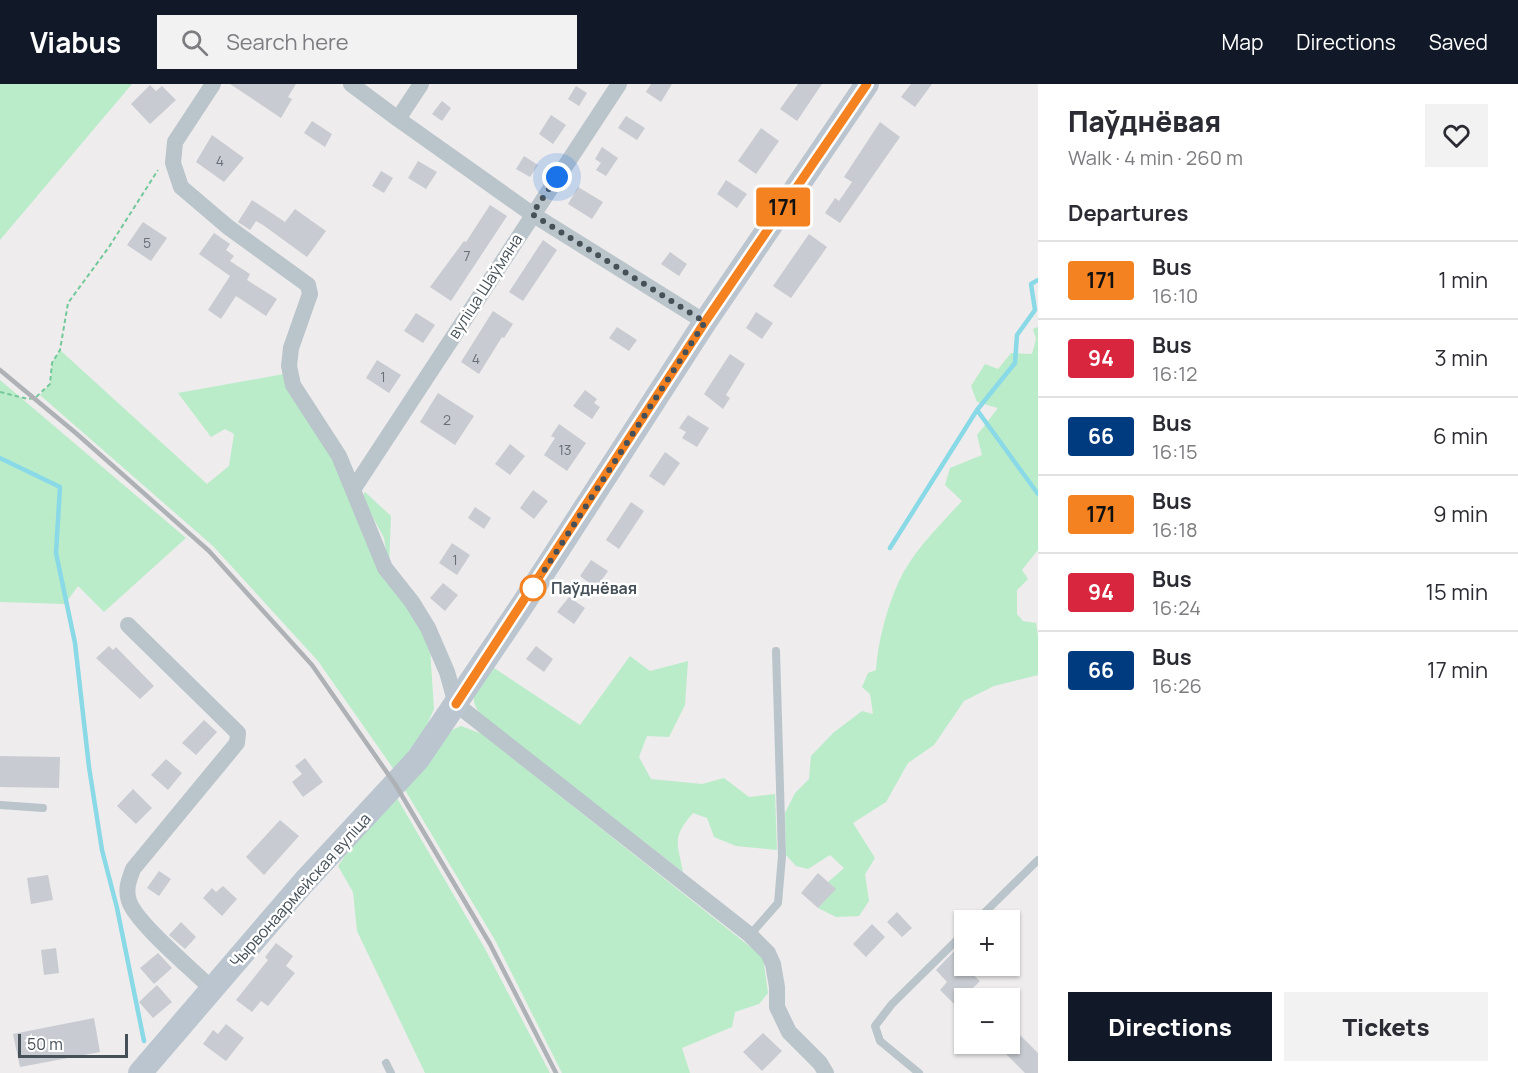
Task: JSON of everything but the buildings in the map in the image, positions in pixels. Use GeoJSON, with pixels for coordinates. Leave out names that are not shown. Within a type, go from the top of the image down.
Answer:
{"type":"FeatureCollection","features":[{"type":"Feature","properties":{"kind":"street"},"geometry":{"type":"LineString","coordinates":[[213,84],[175,142],[173,163],[181,187],[228,227],[308,285],[310,294],[291,348],[289,366],[293,385],[339,456],[385,568],[412,602],[428,628],[447,672],[456,704],[750,935],[768,953],[773,964],[777,987],[777,1007],[789,1032],[820,1063],[826,1073]]}},
{"type":"Feature","properties":{"kind":"street"},"geometry":{"type":"LineString","coordinates":[[351,84],[532,214],[705,322]]}},
{"type":"Feature","properties":{"kind":"street"},"geometry":{"type":"LineString","coordinates":[[398,118],[421,84]]}},
{"type":"Feature","properties":{"kind":"street","name":"вуліца Шаўмяна"},"geometry":{"type":"LineString","coordinates":[[354,488],[619,84]]}},
{"type":"Feature","properties":{"kind":"street","name":"Чырвонаармейская вуліца"},"geometry":{"type":"LineString","coordinates":[[140,1073],[304,882],[418,759],[705,322],[867,84]]}},
{"type":"Feature","properties":{"kind":"street"},"geometry":{"type":"LineString","coordinates":[[128,625],[238,733],[237,743],[133,869],[127,886],[129,901],[141,920],[212,989]]}},
{"type":"Feature","properties":{"kind":"lane"},"geometry":{"type":"LineString","coordinates":[[750,935],[778,903],[782,856],[776,651]]}},
{"type":"Feature","properties":{"kind":"lane"},"geometry":{"type":"LineString","coordinates":[[0,805],[44,807]]}},
{"type":"Feature","properties":{"kind":"lane"},"geometry":{"type":"LineString","coordinates":[[987,910],[1038,860]]}},
{"type":"Feature","properties":{"kind":"lane"},"geometry":{"type":"LineString","coordinates":[[919,1073],[880,1041],[875,1026],[892,1004],[954,943]]}},
{"type":"Feature","properties":{"kind":"lane"},"geometry":{"type":"LineString","coordinates":[[386,1063],[391,1073]]}},
{"type":"Feature","properties":{"kind":"path"},"geometry":{"type":"LineString","coordinates":[[0,392],[28,399],[35,398],[50,384],[52,363],[60,350],[68,303],[109,247],[175,142]]}},
{"type":"Feature","properties":{"kind":"green space"},"geometry":{"type":"Polygon","coordinates":[[[0,84],[132,84],[0,240],[0,84]]]}},
{"type":"Feature","properties":{"kind":"green space"},"geometry":{"type":"Polygon","coordinates":[[[1038,327],[1038,550],[1022,570],[1028,579],[1017,590],[1017,614],[1023,621],[1036,623],[1038,675],[994,686],[964,701],[934,745],[908,763],[886,802],[853,823],[875,858],[865,874],[869,901],[859,916],[836,917],[818,908],[835,889],[828,882],[844,868],[830,855],[808,869],[796,866],[786,855],[785,813],[795,793],[809,779],[811,756],[833,733],[862,711],[873,714],[870,694],[862,687],[868,673],[876,670],[881,636],[899,581],[919,549],[962,501],[945,485],[950,468],[982,455],[977,435],[998,408],[977,402],[971,386],[985,364],[998,369],[1011,353],[1032,354],[1036,339],[1033,329],[1038,327]]]}},
{"type":"Feature","properties":{"kind":"green space"},"geometry":{"type":"Polygon","coordinates":[[[60,350],[207,484],[229,466],[234,434],[225,429],[211,437],[178,393],[284,374],[335,458],[430,648],[434,709],[425,729],[395,771],[318,661],[213,546],[40,395],[50,384],[52,363],[60,350]]]}},
{"type":"Feature","properties":{"kind":"green space"},"geometry":{"type":"Polygon","coordinates":[[[0,380],[186,538],[104,612],[78,586],[65,604],[0,602],[0,380]]]}},
{"type":"Feature","properties":{"kind":"green space"},"geometry":{"type":"Polygon","coordinates":[[[365,492],[391,516],[389,566],[384,538],[362,497],[365,492]]]}},
{"type":"Feature","properties":{"kind":"green space"},"geometry":{"type":"Polygon","coordinates":[[[630,656],[650,671],[688,661],[685,705],[669,737],[647,736],[639,757],[651,779],[702,784],[724,778],[749,797],[775,794],[777,850],[736,846],[714,837],[707,818],[693,813],[679,834],[679,854],[683,872],[482,716],[474,702],[476,691],[494,668],[580,725],[630,656]]]}},
{"type":"Feature","properties":{"kind":"green space"},"geometry":{"type":"Polygon","coordinates":[[[461,726],[482,734],[763,957],[768,993],[759,1004],[735,1012],[732,1027],[682,1048],[690,1073],[562,1073],[495,940],[405,790],[452,730],[461,726]]]}},
{"type":"Feature","properties":{"kind":"green space"},"geometry":{"type":"Polygon","coordinates":[[[397,798],[484,947],[550,1073],[425,1073],[357,931],[353,892],[338,866],[357,839],[397,798]]]}},
{"type":"Feature","properties":{"kind":"waterway"},"geometry":{"type":"LineString","coordinates":[[890,548],[977,410],[1015,363],[1017,335],[1035,310],[1031,284],[1038,280]]}},
{"type":"Feature","properties":{"kind":"waterway"},"geometry":{"type":"LineString","coordinates":[[977,410],[1038,494]]}},
{"type":"Feature","properties":{"kind":"waterway"},"geometry":{"type":"LineString","coordinates":[[0,458],[60,487],[56,553],[75,643],[89,767],[102,850],[117,908],[144,1041]]}},
{"type":"Feature","properties":{"kind":"railway"},"geometry":{"type":"LineString","coordinates":[[0,370],[77,434],[209,551],[312,665],[395,784],[490,944],[556,1073]]}},
{"type":"Feature","properties":{"kind":"bus line","name":"171"},"geometry":{"type":"LineString","coordinates":[[456,704],[524,604],[705,322],[867,84]]}},
{"type":"Feature","properties":{"kind":"place","name":"Паўднёвая"},"geometry":{"type":"Point","coordinates":[533,588]}},
{"type":"Feature","properties":{"kind":"route"},"geometry":{"type":"LineString","coordinates":[[533,588],[705,322],[532,214],[557,177]]}}]}
